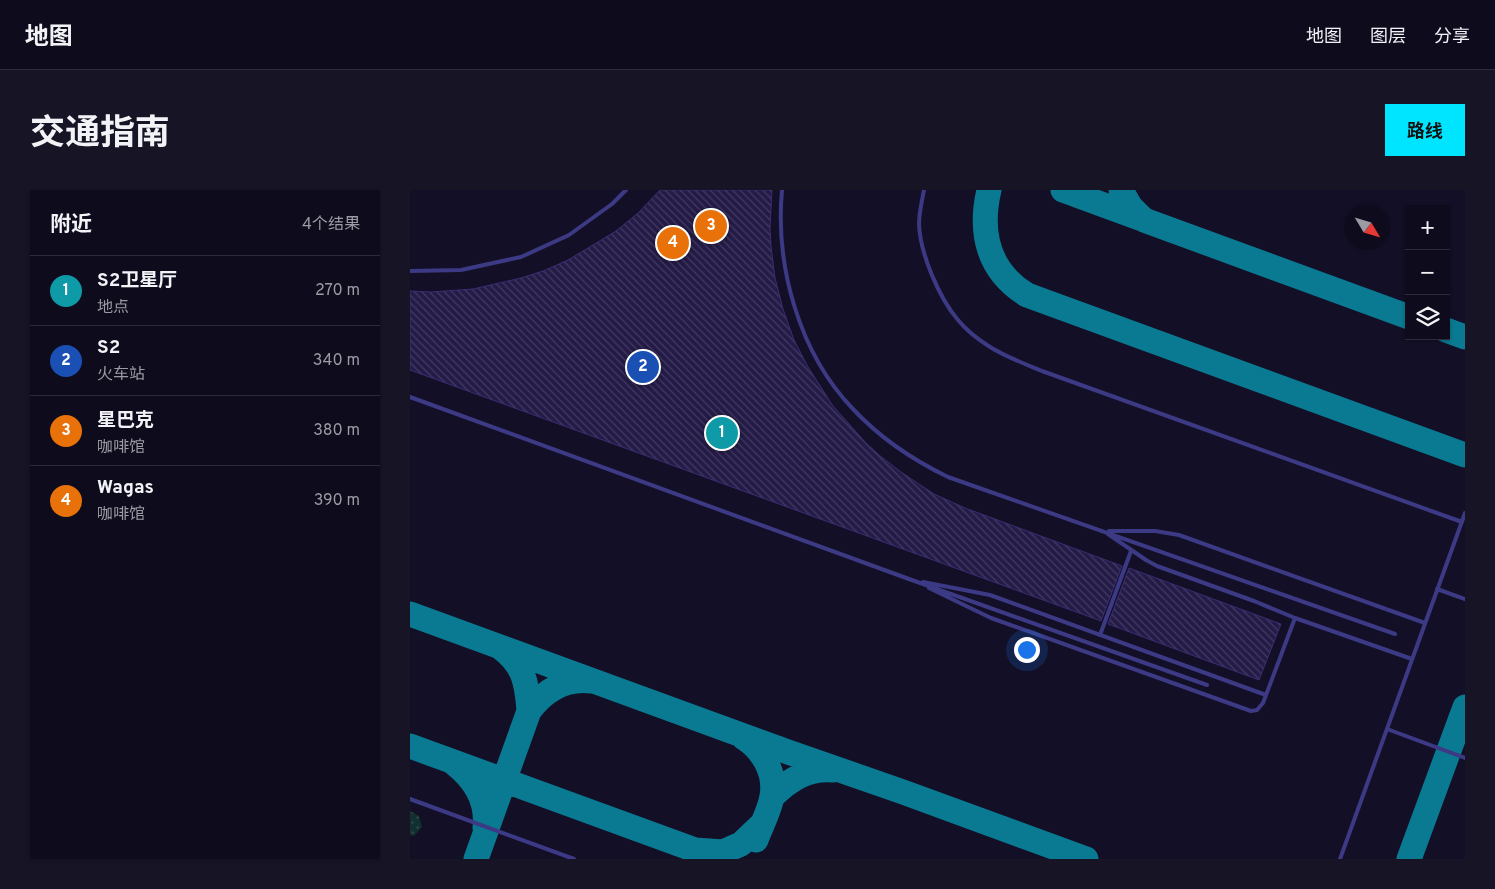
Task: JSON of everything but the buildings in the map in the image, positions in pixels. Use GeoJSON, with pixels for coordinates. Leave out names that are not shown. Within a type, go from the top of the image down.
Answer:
{"type":"FeatureCollection","features":[{"type":"Feature","properties":{"kind":"lane"},"geometry":{"type":"LineString","coordinates":[[410,271],[461,270],[521,257],[569,235],[612,204],[626,190]]}},
{"type":"Feature","properties":{"kind":"lane"},"geometry":{"type":"LineString","coordinates":[[782,190],[781,240],[785,272],[807,339],[820,364],[852,408],[898,448],[923,465],[948,478],[1395,634]]}},
{"type":"Feature","properties":{"kind":"lane"},"geometry":{"type":"LineString","coordinates":[[924,190],[919,224],[921,240],[937,284],[958,320],[989,347],[1042,371],[1462,522]]}},
{"type":"Feature","properties":{"kind":"lane"},"geometry":{"type":"LineString","coordinates":[[410,396],[908,579],[1207,686]]}},
{"type":"Feature","properties":{"kind":"lane"},"geometry":{"type":"LineString","coordinates":[[1340,859],[1465,513]]}},
{"type":"Feature","properties":{"kind":"lane"},"geometry":{"type":"LineString","coordinates":[[1104,532],[1155,531],[1179,534],[1425,623]]}},
{"type":"Feature","properties":{"kind":"lane"},"geometry":{"type":"LineString","coordinates":[[1104,532],[1157,566],[1295,618],[1412,659]]}},
{"type":"Feature","properties":{"kind":"lane"},"geometry":{"type":"LineString","coordinates":[[1100,635],[1131,551]]}},
{"type":"Feature","properties":{"kind":"lane"},"geometry":{"type":"LineString","coordinates":[[908,579],[990,595],[1266,695]]}},
{"type":"Feature","properties":{"kind":"lane"},"geometry":{"type":"LineString","coordinates":[[908,579],[991,618],[1243,710],[1257,710],[1263,703],[1295,618]]}},
{"type":"Feature","properties":{"kind":"lane"},"geometry":{"type":"LineString","coordinates":[[1437,589],[1465,599]]}},
{"type":"Feature","properties":{"kind":"lane"},"geometry":{"type":"LineString","coordinates":[[1386,729],[1465,758]]}},
{"type":"Feature","properties":{"kind":"lane"},"geometry":{"type":"LineString","coordinates":[[410,799],[574,859]]}},
{"type":"Feature","properties":{"kind":"green space"},"geometry":{"type":"Polygon","coordinates":[[[410,811],[419,816],[422,827],[414,836],[410,835],[410,811]]]}},
{"type":"Feature","properties":{"kind":"taxiway"},"geometry":{"type":"LineString","coordinates":[[989,190],[985,221],[986,236],[990,250],[995,263],[1003,275],[1027,295],[1465,455]]}},
{"type":"Feature","properties":{"kind":"taxiway"},"geometry":{"type":"LineString","coordinates":[[1063,190],[1142,219]]}},
{"type":"Feature","properties":{"kind":"taxiway"},"geometry":{"type":"LineString","coordinates":[[1121,190],[1130,206],[1144,220],[1405,316]]}},
{"type":"Feature","properties":{"kind":"taxiway"},"geometry":{"type":"LineString","coordinates":[[1450,331],[1465,337]]}},
{"type":"Feature","properties":{"kind":"taxiway"},"geometry":{"type":"LineString","coordinates":[[410,614],[1086,859]]}},
{"type":"Feature","properties":{"kind":"taxiway"},"geometry":{"type":"LineString","coordinates":[[500,647],[514,661],[523,675],[529,711]]}},
{"type":"Feature","properties":{"kind":"taxiway"},"geometry":{"type":"LineString","coordinates":[[476,859],[529,711],[541,697],[556,687],[572,682],[591,681]]}},
{"type":"Feature","properties":{"kind":"taxiway"},"geometry":{"type":"LineString","coordinates":[[1409,859],[1465,707]]}},
{"type":"Feature","properties":{"kind":"taxiway"},"geometry":{"type":"LineString","coordinates":[[744,738],[757,749],[767,763],[773,787],[771,801],[756,840]]}},
{"type":"Feature","properties":{"kind":"taxiway"},"geometry":{"type":"LineString","coordinates":[[410,746],[695,850],[723,852],[741,844],[762,824]]}},
{"type":"Feature","properties":{"kind":"taxiway"},"geometry":{"type":"LineString","coordinates":[[455,764],[469,777],[479,792],[484,809],[485,828]]}},
{"type":"Feature","properties":{"kind":"taxiway"},"geometry":{"type":"LineString","coordinates":[[772,797],[800,776],[815,771],[833,770]]}},
{"type":"Feature","properties":{"kind":"place","name":"星巴克"},"geometry":{"type":"Point","coordinates":[711,226]}},
{"type":"Feature","properties":{"kind":"place","name":"Wagas"},"geometry":{"type":"Point","coordinates":[673,243]}},
{"type":"Feature","properties":{"kind":"place","name":"S2"},"geometry":{"type":"Point","coordinates":[643,367]}},
{"type":"Feature","properties":{"kind":"place","name":"S2卫星厅"},"geometry":{"type":"Point","coordinates":[722,433]}}]}
